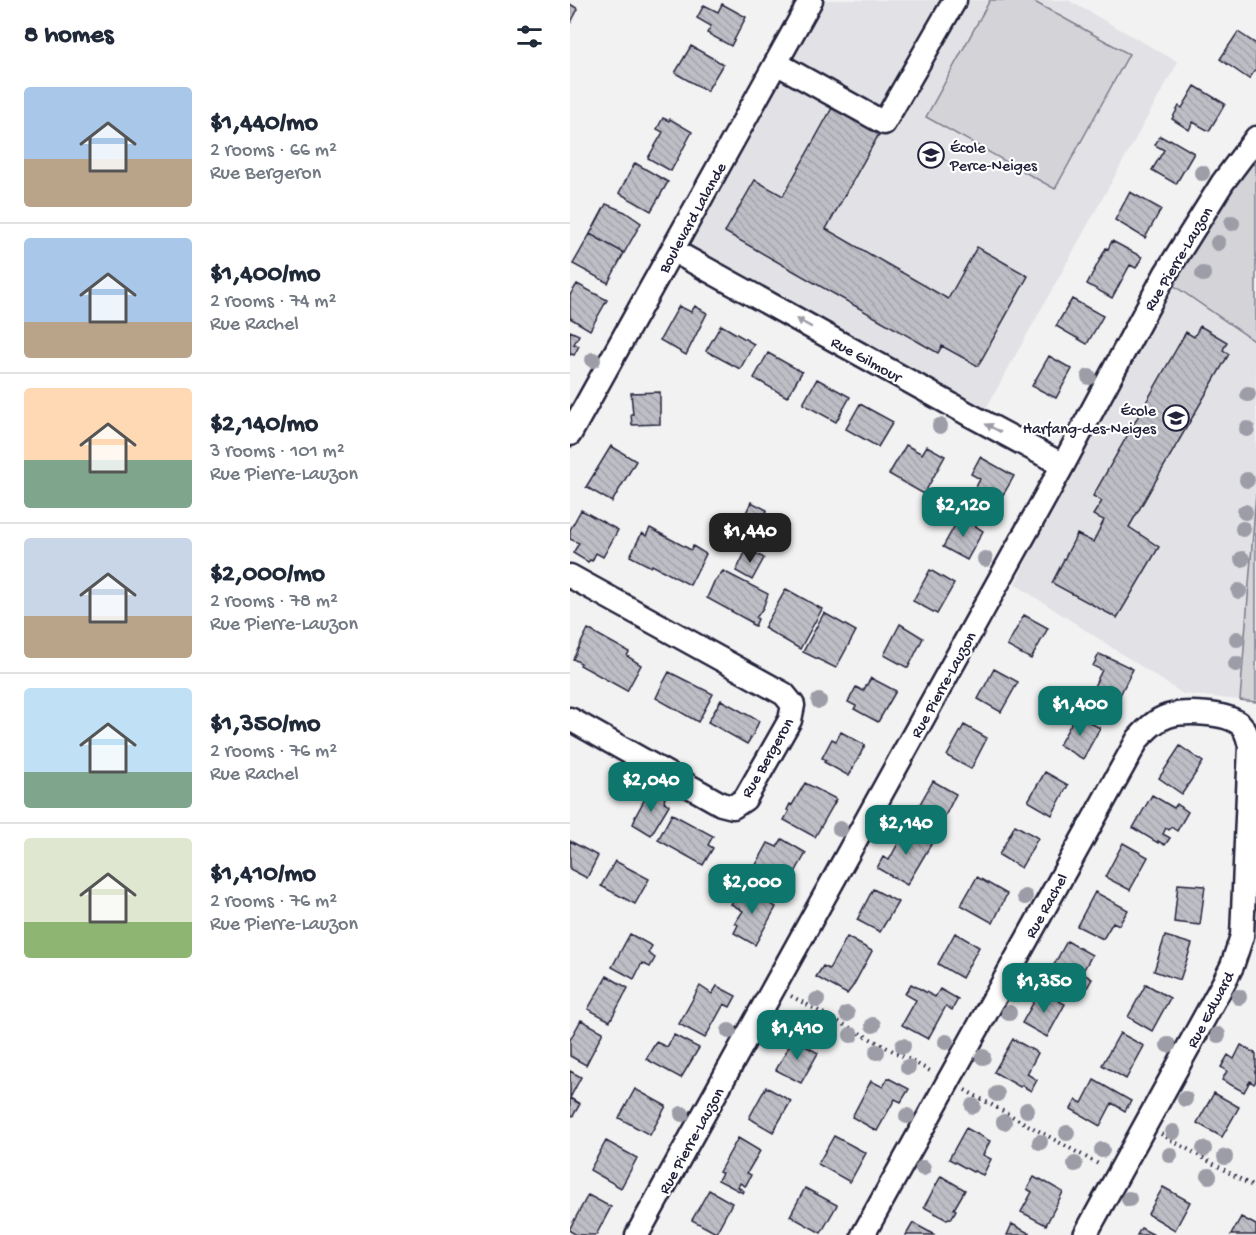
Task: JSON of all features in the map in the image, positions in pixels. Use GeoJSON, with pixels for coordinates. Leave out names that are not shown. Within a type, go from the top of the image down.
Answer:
{"type":"FeatureCollection","features":[{"type":"Feature","properties":{"kind":"street","name":"Boulevard Lalande"},"geometry":{"type":"LineString","coordinates":[[570,434],[811,0]]}},
{"type":"Feature","properties":{"kind":"street"},"geometry":{"type":"LineString","coordinates":[[776,63],[884,123],[955,0]]}},
{"type":"Feature","properties":{"kind":"street","name":"Rue Pierre-Lauzon"},"geometry":{"type":"LineString","coordinates":[[637,1235],[1064,465],[1166,273],[1223,182],[1256,138]]}},
{"type":"Feature","properties":{"kind":"street","name":"Rue Gilmour"},"geometry":{"type":"LineString","coordinates":[[672,250],[1064,465]]}},
{"type":"Feature","properties":{"kind":"street","name":"Rue Bergeron"},"geometry":{"type":"LineString","coordinates":[[570,576],[784,694],[793,705],[790,720],[745,799],[733,807],[721,804],[570,719]]}},
{"type":"Feature","properties":{"kind":"street","name":"Rue Rachel"},"geometry":{"type":"LineString","coordinates":[[863,1235],[1138,739],[1156,722],[1168,716],[1180,714],[1219,715],[1230,718],[1241,725]]}},
{"type":"Feature","properties":{"kind":"street","name":"Rue Edward"},"geometry":{"type":"LineString","coordinates":[[1085,1235],[1228,974],[1242,936],[1249,926],[1250,759],[1248,738],[1241,725]]}},
{"type":"Feature","properties":{"kind":"path"},"geometry":{"type":"LineString","coordinates":[[1144,1125],[1256,1188]]}},
{"type":"Feature","properties":{"kind":"shaded area","name":"École Perce-Neiges"},"geometry":{"type":"Polygon","coordinates":[[[822,0],[1068,0],[1178,62],[982,416],[684,249],[822,0]]]}},
{"type":"Feature","properties":{"kind":"shaded area"},"geometry":{"type":"Polygon","coordinates":[[[990,0],[1031,0],[1129,54],[1055,189],[926,117],[990,0]]]}},
{"type":"Feature","properties":{"kind":"shaded area"},"geometry":{"type":"Polygon","coordinates":[[[1256,138],[1256,342],[1163,278],[1256,138]]]}},
{"type":"Feature","properties":{"kind":"shaded area","name":"École Harfang-des-Neiges"},"geometry":{"type":"Polygon","coordinates":[[[1163,278],[1256,342],[1256,494],[1240,700],[1183,694],[1015,584],[1163,278]]]}},
{"type":"Feature","properties":{"kind":"shaded area"},"geometry":{"type":"Polygon","coordinates":[[[1256,494],[1256,702],[1240,700],[1256,494]]]}},
{"type":"Feature","properties":{"kind":"building"},"geometry":{"type":"Polygon","coordinates":[[[570,4],[578,9],[570,24],[570,4]]]}},
{"type":"Feature","properties":{"kind":"building"},"geometry":{"type":"Polygon","coordinates":[[[722,4],[746,17],[731,46],[707,33],[711,26],[697,18],[704,5],[718,12],[722,4]]]}},
{"type":"Feature","properties":{"kind":"building"},"geometry":{"type":"Polygon","coordinates":[[[1238,32],[1256,44],[1256,69],[1249,79],[1220,59],[1238,32]]]}},
{"type":"Feature","properties":{"kind":"building"},"geometry":{"type":"Polygon","coordinates":[[[691,46],[723,64],[707,91],[675,73],[691,46]]]}},
{"type":"Feature","properties":{"kind":"building"},"geometry":{"type":"Polygon","coordinates":[[[1195,86],[1225,104],[1209,131],[1193,122],[1189,130],[1172,119],[1179,106],[1182,108],[1195,86]]]}},
{"type":"Feature","properties":{"kind":"building"},"geometry":{"type":"Polygon","coordinates":[[[832,108],[879,134],[826,229],[948,299],[977,247],[1028,276],[978,366],[942,346],[938,353],[725,232],[755,180],[783,196],[832,108]]]}},
{"type":"Feature","properties":{"kind":"building"},"geometry":{"type":"Polygon","coordinates":[[[663,118],[669,121],[670,119],[692,132],[671,171],[648,158],[663,132],[657,129],[663,118]]]}},
{"type":"Feature","properties":{"kind":"building"},"geometry":{"type":"Polygon","coordinates":[[[1160,136],[1194,153],[1176,184],[1152,170],[1164,150],[1155,145],[1160,136]]]}},
{"type":"Feature","properties":{"kind":"building"},"geometry":{"type":"Polygon","coordinates":[[[635,163],[668,182],[651,211],[619,193],[635,163]]]}},
{"type":"Feature","properties":{"kind":"building"},"geometry":{"type":"Polygon","coordinates":[[[1130,192],[1161,209],[1145,238],[1115,220],[1130,192]]]}},
{"type":"Feature","properties":{"kind":"building"},"geometry":{"type":"Polygon","coordinates":[[[606,204],[625,212],[641,223],[624,253],[590,234],[606,204]]]}},
{"type":"Feature","properties":{"kind":"building"},"geometry":{"type":"Polygon","coordinates":[[[590,234],[624,253],[608,283],[573,264],[590,234]]]}},
{"type":"Feature","properties":{"kind":"building"},"geometry":{"type":"Polygon","coordinates":[[[1112,241],[1142,257],[1136,268],[1130,265],[1112,298],[1087,284],[1112,241]]]}},
{"type":"Feature","properties":{"kind":"building"},"geometry":{"type":"Polygon","coordinates":[[[577,284],[607,300],[590,330],[570,318],[570,295],[577,284]]]}},
{"type":"Feature","properties":{"kind":"building"},"geometry":{"type":"Polygon","coordinates":[[[1072,299],[1103,316],[1087,344],[1056,326],[1072,299]]]}},
{"type":"Feature","properties":{"kind":"building"},"geometry":{"type":"Polygon","coordinates":[[[679,306],[691,312],[695,306],[707,313],[686,355],[660,340],[679,306]]]}},
{"type":"Feature","properties":{"kind":"building"},"geometry":{"type":"Polygon","coordinates":[[[721,325],[754,344],[740,369],[706,351],[721,325]]]}},
{"type":"Feature","properties":{"kind":"building"},"geometry":{"type":"Polygon","coordinates":[[[1200,326],[1227,342],[1223,350],[1229,354],[1129,527],[1159,547],[1117,618],[1052,583],[1077,534],[1093,542],[1104,520],[1093,515],[1102,501],[1093,496],[1186,332],[1194,337],[1200,326]]]}},
{"type":"Feature","properties":{"kind":"building"},"geometry":{"type":"Polygon","coordinates":[[[570,331],[579,335],[574,344],[579,346],[574,355],[570,355],[570,331]]]}},
{"type":"Feature","properties":{"kind":"building"},"geometry":{"type":"Polygon","coordinates":[[[768,353],[802,372],[787,397],[754,378],[768,353]]]}},
{"type":"Feature","properties":{"kind":"building"},"geometry":{"type":"Polygon","coordinates":[[[1049,356],[1072,369],[1056,398],[1032,386],[1049,356]]]}},
{"type":"Feature","properties":{"kind":"building"},"geometry":{"type":"Polygon","coordinates":[[[817,379],[850,397],[836,422],[803,404],[817,379]]]}},
{"type":"Feature","properties":{"kind":"building"},"geometry":{"type":"Polygon","coordinates":[[[660,392],[660,424],[632,425],[631,393],[660,392]]]}},
{"type":"Feature","properties":{"kind":"building"},"geometry":{"type":"Polygon","coordinates":[[[860,404],[893,422],[878,447],[846,429],[860,404]]]}},
{"type":"Feature","properties":{"kind":"building"},"geometry":{"type":"Polygon","coordinates":[[[906,445],[922,454],[927,446],[945,456],[924,494],[889,474],[906,445]]]}},
{"type":"Feature","properties":{"kind":"building"},"geometry":{"type":"Polygon","coordinates":[[[611,446],[636,461],[612,502],[586,487],[611,446]]]}},
{"type":"Feature","properties":{"kind":"building"},"geometry":{"type":"Polygon","coordinates":[[[980,457],[1014,476],[991,516],[968,503],[980,479],[971,474],[980,457]]]}},
{"type":"Feature","properties":{"kind":"building"},"geometry":{"type":"Polygon","coordinates":[[[751,502],[767,510],[755,536],[739,528],[751,502]]]}},
{"type":"Feature","properties":{"kind":"building"},"geometry":{"type":"Polygon","coordinates":[[[581,510],[618,530],[603,557],[596,553],[592,561],[588,562],[573,553],[579,543],[570,539],[570,530],[581,510]]]}},
{"type":"Feature","properties":{"kind":"building"},"geometry":{"type":"Polygon","coordinates":[[[960,516],[983,531],[967,560],[943,547],[960,516]]]}},
{"type":"Feature","properties":{"kind":"building"},"geometry":{"type":"Polygon","coordinates":[[[650,528],[691,550],[693,546],[706,554],[690,585],[630,556],[642,533],[646,536],[650,528]]]}},
{"type":"Feature","properties":{"kind":"building"},"geometry":{"type":"Polygon","coordinates":[[[747,549],[764,558],[752,580],[736,571],[747,549]]]}},
{"type":"Feature","properties":{"kind":"building"},"geometry":{"type":"Polygon","coordinates":[[[930,570],[954,584],[937,614],[913,601],[930,570]]]}},
{"type":"Feature","properties":{"kind":"building"},"geometry":{"type":"Polygon","coordinates":[[[723,571],[768,594],[756,618],[758,619],[755,626],[707,598],[714,582],[723,571]]]}},
{"type":"Feature","properties":{"kind":"building"},"geometry":{"type":"Polygon","coordinates":[[[786,589],[822,609],[800,649],[764,628],[786,589]]]}},
{"type":"Feature","properties":{"kind":"building"},"geometry":{"type":"Polygon","coordinates":[[[824,613],[856,631],[836,668],[803,652],[824,613]]]}},
{"type":"Feature","properties":{"kind":"building"},"geometry":{"type":"Polygon","coordinates":[[[1024,615],[1048,628],[1031,659],[1007,646],[1024,615]]]}},
{"type":"Feature","properties":{"kind":"building"},"geometry":{"type":"Polygon","coordinates":[[[900,624],[923,638],[908,668],[884,655],[900,624]]]}},
{"type":"Feature","properties":{"kind":"building"},"geometry":{"type":"Polygon","coordinates":[[[588,629],[629,652],[627,656],[641,665],[627,691],[573,659],[588,629]]]}},
{"type":"Feature","properties":{"kind":"building"},"geometry":{"type":"Polygon","coordinates":[[[1099,654],[1133,669],[1116,703],[1105,697],[1099,709],[1086,703],[1102,670],[1093,666],[1099,654]]]}},
{"type":"Feature","properties":{"kind":"building"},"geometry":{"type":"Polygon","coordinates":[[[994,669],[1018,682],[1001,712],[978,699],[994,669]]]}},
{"type":"Feature","properties":{"kind":"building"},"geometry":{"type":"Polygon","coordinates":[[[669,672],[713,694],[698,722],[656,698],[669,672]]]}},
{"type":"Feature","properties":{"kind":"building"},"geometry":{"type":"Polygon","coordinates":[[[871,678],[896,691],[878,722],[854,709],[856,706],[848,702],[856,687],[863,691],[871,678]]]}},
{"type":"Feature","properties":{"kind":"building"},"geometry":{"type":"Polygon","coordinates":[[[721,700],[759,721],[747,744],[708,722],[721,700]]]}},
{"type":"Feature","properties":{"kind":"building"},"geometry":{"type":"Polygon","coordinates":[[[1076,715],[1100,728],[1083,759],[1059,745],[1076,715]]]}},
{"type":"Feature","properties":{"kind":"building"},"geometry":{"type":"Polygon","coordinates":[[[964,725],[987,738],[971,769],[947,756],[964,725]]]}},
{"type":"Feature","properties":{"kind":"building"},"geometry":{"type":"Polygon","coordinates":[[[841,732],[865,745],[849,776],[824,762],[826,760],[822,758],[832,739],[836,741],[841,732]]]}},
{"type":"Feature","properties":{"kind":"building"},"geometry":{"type":"Polygon","coordinates":[[[1180,746],[1203,762],[1182,794],[1159,778],[1180,746]]]}},
{"type":"Feature","properties":{"kind":"building"},"geometry":{"type":"Polygon","coordinates":[[[1045,772],[1068,785],[1052,815],[1028,801],[1045,772]]]}},
{"type":"Feature","properties":{"kind":"building"},"geometry":{"type":"Polygon","coordinates":[[[933,781],[956,794],[941,824],[916,811],[933,781]]]}},
{"type":"Feature","properties":{"kind":"building"},"geometry":{"type":"Polygon","coordinates":[[[805,783],[836,799],[815,837],[784,820],[790,804],[792,805],[805,783]]]}},
{"type":"Feature","properties":{"kind":"building"},"geometry":{"type":"Polygon","coordinates":[[[648,793],[654,797],[655,793],[665,798],[664,802],[669,805],[651,835],[633,824],[648,793]]]}},
{"type":"Feature","properties":{"kind":"building"},"geometry":{"type":"Polygon","coordinates":[[[1152,795],[1174,808],[1177,804],[1188,812],[1177,831],[1171,827],[1169,830],[1166,828],[1163,834],[1170,838],[1165,845],[1133,828],[1152,795]]]}},
{"type":"Feature","properties":{"kind":"building"},"geometry":{"type":"Polygon","coordinates":[[[672,814],[713,836],[708,845],[713,848],[703,865],[658,840],[672,814]]]}},
{"type":"Feature","properties":{"kind":"building"},"geometry":{"type":"Polygon","coordinates":[[[1015,825],[1038,838],[1021,868],[999,855],[1015,825]]]}},
{"type":"Feature","properties":{"kind":"building"},"geometry":{"type":"Polygon","coordinates":[[[907,827],[933,841],[907,885],[877,868],[883,857],[889,860],[907,827]]]}},
{"type":"Feature","properties":{"kind":"building"},"geometry":{"type":"Polygon","coordinates":[[[782,839],[806,853],[789,883],[756,865],[768,843],[777,847],[782,839]]]}},
{"type":"Feature","properties":{"kind":"building"},"geometry":{"type":"Polygon","coordinates":[[[570,841],[598,856],[587,878],[570,869],[570,841]]]}},
{"type":"Feature","properties":{"kind":"building"},"geometry":{"type":"Polygon","coordinates":[[[1123,843],[1148,857],[1130,890],[1105,877],[1123,843]]]}},
{"type":"Feature","properties":{"kind":"building"},"geometry":{"type":"Polygon","coordinates":[[[615,861],[649,879],[635,904],[601,886],[615,861]]]}},
{"type":"Feature","properties":{"kind":"building"},"geometry":{"type":"Polygon","coordinates":[[[977,877],[1007,894],[993,923],[961,905],[977,877]]]}},
{"type":"Feature","properties":{"kind":"building"},"geometry":{"type":"Polygon","coordinates":[[[1178,884],[1205,886],[1200,925],[1174,922],[1178,884]]]}},
{"type":"Feature","properties":{"kind":"building"},"geometry":{"type":"Polygon","coordinates":[[[741,887],[776,907],[755,945],[734,933],[738,925],[735,923],[743,911],[731,904],[741,887]]]}},
{"type":"Feature","properties":{"kind":"building"},"geometry":{"type":"Polygon","coordinates":[[[873,889],[898,902],[880,932],[857,920],[873,889]]]}},
{"type":"Feature","properties":{"kind":"building"},"geometry":{"type":"Polygon","coordinates":[[[1095,892],[1128,910],[1119,925],[1113,922],[1103,939],[1077,926],[1095,892]]]}},
{"type":"Feature","properties":{"kind":"building"},"geometry":{"type":"Polygon","coordinates":[[[955,933],[979,947],[962,978],[938,964],[955,933]]]}},
{"type":"Feature","properties":{"kind":"building"},"geometry":{"type":"Polygon","coordinates":[[[630,934],[652,946],[648,953],[655,958],[650,967],[642,963],[634,979],[612,967],[630,934]]]}},
{"type":"Feature","properties":{"kind":"building"},"geometry":{"type":"Polygon","coordinates":[[[1165,936],[1192,944],[1180,980],[1154,971],[1165,936]]]}},
{"type":"Feature","properties":{"kind":"building"},"geometry":{"type":"Polygon","coordinates":[[[847,937],[872,951],[847,994],[816,977],[823,966],[829,969],[847,937]]]}},
{"type":"Feature","properties":{"kind":"building"},"geometry":{"type":"Polygon","coordinates":[[[1067,941],[1092,955],[1082,973],[1092,979],[1084,993],[1049,974],[1067,941]]]}},
{"type":"Feature","properties":{"kind":"building"},"geometry":{"type":"Polygon","coordinates":[[[607,976],[628,988],[610,1021],[588,1009],[607,976]]]}},
{"type":"Feature","properties":{"kind":"building"},"geometry":{"type":"Polygon","coordinates":[[[911,984],[935,997],[940,989],[958,999],[952,1010],[946,1006],[928,1039],[902,1025],[916,1000],[905,994],[911,984]]]}},
{"type":"Feature","properties":{"kind":"building"},"geometry":{"type":"Polygon","coordinates":[[[1146,984],[1170,998],[1152,1031],[1128,1017],[1146,984]]]}},
{"type":"Feature","properties":{"kind":"building"},"geometry":{"type":"Polygon","coordinates":[[[700,986],[712,994],[717,986],[736,996],[730,1007],[724,1004],[705,1038],[679,1024],[700,986]]]}},
{"type":"Feature","properties":{"kind":"building"},"geometry":{"type":"Polygon","coordinates":[[[1040,991],[1065,1004],[1047,1037],[1022,1023],[1040,991]]]}},
{"type":"Feature","properties":{"kind":"building"},"geometry":{"type":"Polygon","coordinates":[[[581,1020],[603,1032],[586,1065],[570,1056],[570,1040],[581,1020]]]}},
{"type":"Feature","properties":{"kind":"building"},"geometry":{"type":"Polygon","coordinates":[[[1120,1033],[1144,1046],[1126,1079],[1102,1065],[1120,1033]]]}},
{"type":"Feature","properties":{"kind":"building"},"geometry":{"type":"Polygon","coordinates":[[[674,1035],[699,1048],[681,1078],[646,1059],[656,1042],[667,1047],[674,1035]]]}},
{"type":"Feature","properties":{"kind":"building"},"geometry":{"type":"Polygon","coordinates":[[[793,1039],[818,1053],[801,1083],[776,1070],[793,1039]]]}},
{"type":"Feature","properties":{"kind":"building"},"geometry":{"type":"Polygon","coordinates":[[[1013,1039],[1038,1053],[1027,1074],[1037,1080],[1031,1091],[994,1072],[1013,1039]]]}},
{"type":"Feature","properties":{"kind":"building"},"geometry":{"type":"Polygon","coordinates":[[[1241,1045],[1256,1054],[1256,1081],[1254,1084],[1250,1081],[1244,1092],[1222,1080],[1227,1071],[1221,1067],[1228,1055],[1234,1059],[1241,1045]]]}},
{"type":"Feature","properties":{"kind":"building"},"geometry":{"type":"Polygon","coordinates":[[[570,1071],[581,1077],[570,1098],[570,1071]]]}},
{"type":"Feature","properties":{"kind":"building"},"geometry":{"type":"Polygon","coordinates":[[[888,1078],[909,1089],[901,1102],[895,1099],[877,1131],[852,1117],[871,1081],[883,1087],[888,1078]]]}},
{"type":"Feature","properties":{"kind":"building"},"geometry":{"type":"Polygon","coordinates":[[[1094,1080],[1131,1101],[1125,1111],[1112,1103],[1100,1126],[1071,1109],[1076,1100],[1082,1103],[1094,1080]]]}},
{"type":"Feature","properties":{"kind":"building"},"geometry":{"type":"Polygon","coordinates":[[[766,1087],[791,1101],[773,1132],[749,1118],[766,1087]]]}},
{"type":"Feature","properties":{"kind":"building"},"geometry":{"type":"Polygon","coordinates":[[[635,1089],[666,1106],[650,1135],[619,1118],[635,1089]]]}},
{"type":"Feature","properties":{"kind":"building"},"geometry":{"type":"Polygon","coordinates":[[[1214,1093],[1239,1107],[1222,1137],[1197,1123],[1214,1093]]]}},
{"type":"Feature","properties":{"kind":"building"},"geometry":{"type":"Polygon","coordinates":[[[570,1098],[580,1104],[573,1116],[570,1114],[570,1098]]]}},
{"type":"Feature","properties":{"kind":"building"},"geometry":{"type":"Polygon","coordinates":[[[966,1128],[990,1141],[983,1155],[991,1159],[983,1175],[949,1159],[966,1128]]]}},
{"type":"Feature","properties":{"kind":"building"},"geometry":{"type":"Polygon","coordinates":[[[834,1136],[866,1153],[850,1182],[818,1164],[834,1136]]]}},
{"type":"Feature","properties":{"kind":"building"},"geometry":{"type":"Polygon","coordinates":[[[738,1138],[760,1151],[747,1173],[751,1175],[746,1185],[740,1183],[738,1187],[744,1191],[743,1193],[718,1180],[722,1173],[719,1172],[738,1138]]]}},
{"type":"Feature","properties":{"kind":"building"},"geometry":{"type":"Polygon","coordinates":[[[606,1141],[637,1158],[621,1188],[590,1170],[606,1141]]]}},
{"type":"Feature","properties":{"kind":"building"},"geometry":{"type":"Polygon","coordinates":[[[941,1176],[965,1190],[951,1219],[947,1220],[924,1207],[941,1176]]]}},
{"type":"Feature","properties":{"kind":"building"},"geometry":{"type":"Polygon","coordinates":[[[1034,1177],[1063,1192],[1046,1225],[1021,1212],[1032,1192],[1027,1189],[1034,1177]]]}},
{"type":"Feature","properties":{"kind":"building"},"geometry":{"type":"Polygon","coordinates":[[[1163,1187],[1190,1202],[1175,1230],[1148,1214],[1163,1187]]]}},
{"type":"Feature","properties":{"kind":"building"},"geometry":{"type":"Polygon","coordinates":[[[805,1188],[837,1205],[821,1233],[790,1216],[805,1188]]]}},
{"type":"Feature","properties":{"kind":"building"},"geometry":{"type":"Polygon","coordinates":[[[709,1190],[732,1203],[716,1233],[692,1220],[709,1190]]]}},
{"type":"Feature","properties":{"kind":"building"},"geometry":{"type":"Polygon","coordinates":[[[588,1195],[611,1207],[596,1235],[577,1235],[570,1231],[570,1228],[588,1195]]]}},
{"type":"Feature","properties":{"kind":"building"},"geometry":{"type":"Polygon","coordinates":[[[1241,1217],[1256,1225],[1256,1235],[1231,1235],[1241,1217]]]}},
{"type":"Feature","properties":{"kind":"building"},"geometry":{"type":"Polygon","coordinates":[[[913,1223],[935,1235],[906,1235],[913,1223]]]}},
{"type":"Feature","properties":{"kind":"building"},"geometry":{"type":"Polygon","coordinates":[[[1012,1224],[1032,1235],[1007,1235],[1012,1224]]]}},
{"type":"Feature","properties":{"kind":"building"},"geometry":{"type":"Polygon","coordinates":[[[1141,1228],[1154,1235],[1137,1235],[1141,1228]]]}},
{"type":"Feature","properties":{"kind":"place","name":"École Perce-Neiges"},"geometry":{"type":"Point","coordinates":[931,155]}},
{"type":"Feature","properties":{"kind":"place","name":"École Harfang-des-Neiges"},"geometry":{"type":"Point","coordinates":[1176,418]}}]}
